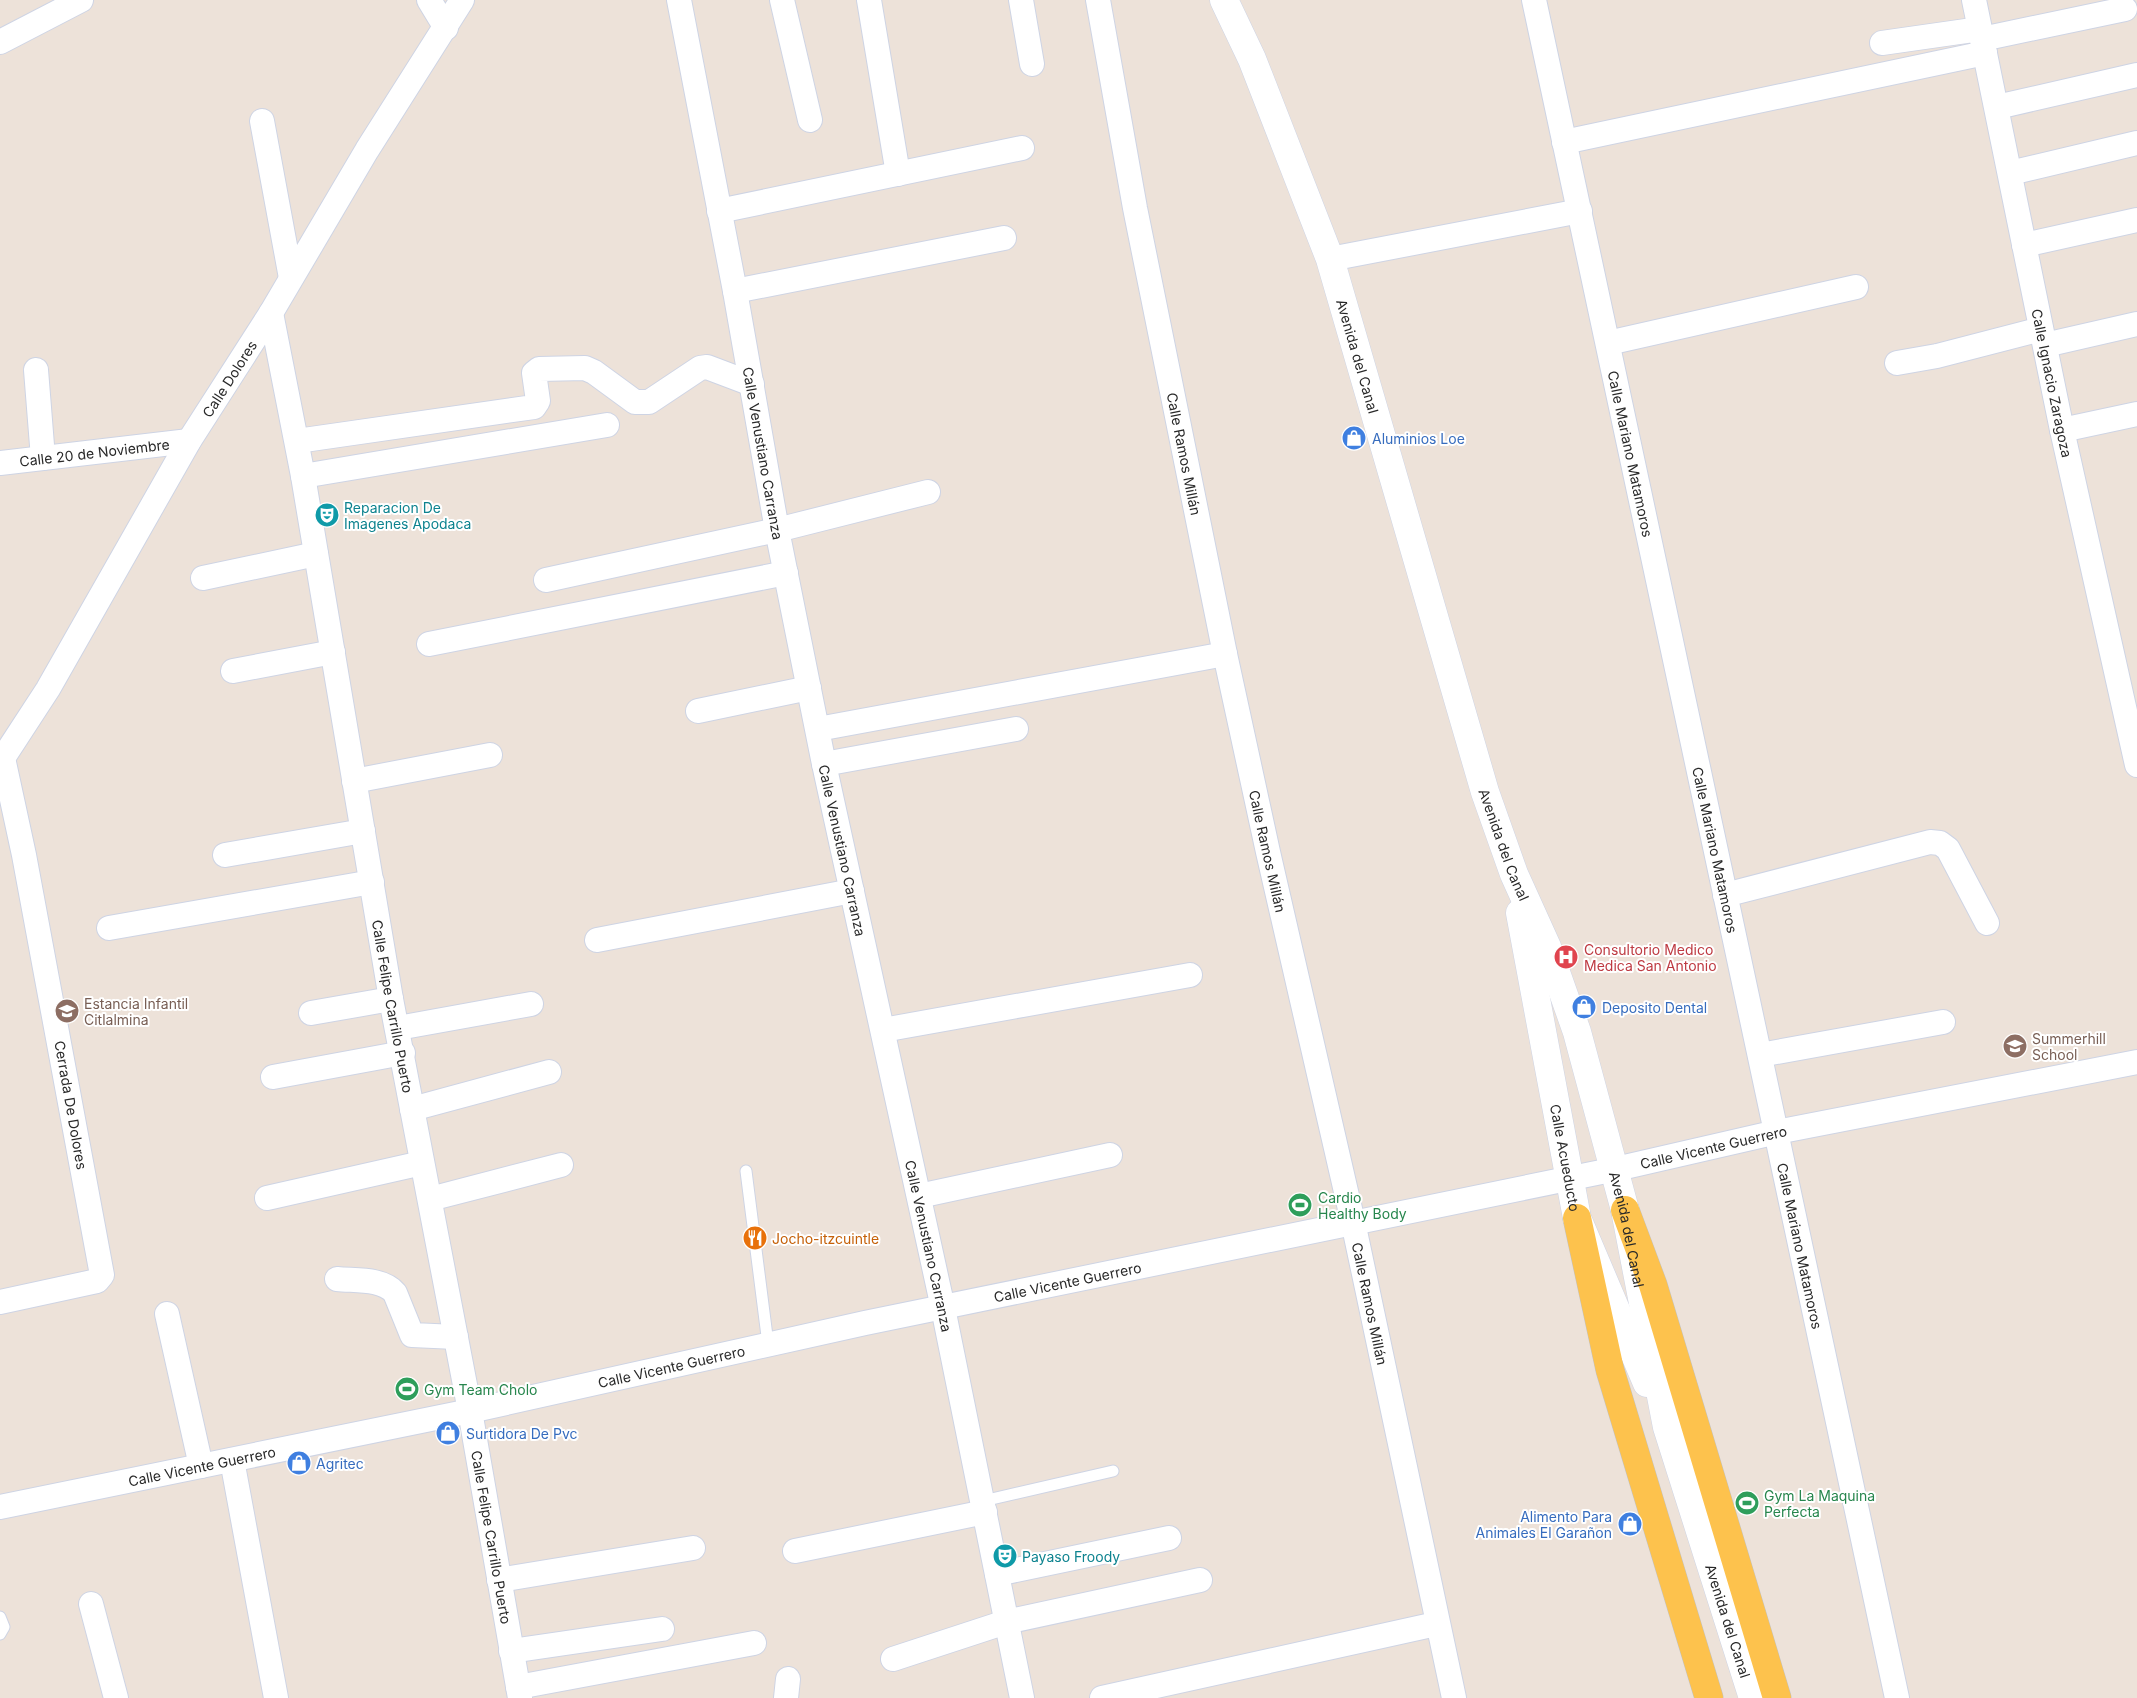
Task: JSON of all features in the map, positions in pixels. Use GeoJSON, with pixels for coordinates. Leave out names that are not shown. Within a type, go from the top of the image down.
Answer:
{"type":"FeatureCollection","features":[{"type":"Feature","properties":{"kind":"main road","name":"Avenida del Canal"},"geometry":{"type":"LineString","coordinates":[[1224,0],[1252,59],[1330,259],[1482,783],[1514,874],[1547,947],[1577,1032],[1616,1169],[1669,1430],[1753,1698]]}},
{"type":"Feature","properties":{"kind":"main road","name":"Calle Acueducto"},"geometry":{"type":"LineString","coordinates":[[1514,874],[1577,1218],[1669,1430]]}},
{"type":"Feature","properties":{"kind":"main road"},"geometry":{"type":"LineString","coordinates":[[1625,1210],[1653,1285],[1777,1698]]}},
{"type":"Feature","properties":{"kind":"main road"},"geometry":{"type":"LineString","coordinates":[[1577,1218],[1610,1370],[1708,1698]]}},
{"type":"Feature","properties":{"kind":"street"},"geometry":{"type":"LineString","coordinates":[[0,42],[81,0]]}},
{"type":"Feature","properties":{"kind":"street"},"geometry":{"type":"LineString","coordinates":[[429,0],[446,28]]}},
{"type":"Feature","properties":{"kind":"street","name":"Calle Dolores"},"geometry":{"type":"LineString","coordinates":[[2,759],[48,689],[189,441],[271,313],[367,150],[462,0]]}},
{"type":"Feature","properties":{"kind":"street","name":"Calle Venustiano Carranza"},"geometry":{"type":"LineString","coordinates":[[679,0],[736,291],[777,530],[824,764],[943,1308],[1022,1698]]}},
{"type":"Feature","properties":{"kind":"street"},"geometry":{"type":"LineString","coordinates":[[782,0],[810,120]]}},
{"type":"Feature","properties":{"kind":"street"},"geometry":{"type":"LineString","coordinates":[[869,0],[898,174]]}},
{"type":"Feature","properties":{"kind":"street"},"geometry":{"type":"LineString","coordinates":[[1021,0],[1032,64]]}},
{"type":"Feature","properties":{"kind":"street","name":"Calle Ramos Millán"},"geometry":{"type":"LineString","coordinates":[[1098,0],[1135,208],[1226,654],[1268,852],[1353,1222],[1436,1624],[1454,1698]]}},
{"type":"Feature","properties":{"kind":"street","name":"Calle Mariano Matamoros"},"geometry":{"type":"LineString","coordinates":[[1534,0],[1897,1698]]}},
{"type":"Feature","properties":{"kind":"street","name":"Calle Ignacio Zaragoza"},"geometry":{"type":"LineString","coordinates":[[1974,0],[2062,430],[2137,765]]}},
{"type":"Feature","properties":{"kind":"street"},"geometry":{"type":"LineString","coordinates":[[1564,142],[1982,40],[2125,9]]}},
{"type":"Feature","properties":{"kind":"street"},"geometry":{"type":"LineString","coordinates":[[1882,43],[1982,40]]}},
{"type":"Feature","properties":{"kind":"street"},"geometry":{"type":"LineString","coordinates":[[1997,107],[2137,75]]}},
{"type":"Feature","properties":{"kind":"street"},"geometry":{"type":"LineString","coordinates":[[262,121],[291,278]]}},
{"type":"Feature","properties":{"kind":"street"},"geometry":{"type":"LineString","coordinates":[[2010,173],[2137,143]]}},
{"type":"Feature","properties":{"kind":"street"},"geometry":{"type":"LineString","coordinates":[[719,211],[1022,148]]}},
{"type":"Feature","properties":{"kind":"street"},"geometry":{"type":"LineString","coordinates":[[1330,259],[1580,211]]}},
{"type":"Feature","properties":{"kind":"street"},"geometry":{"type":"LineString","coordinates":[[2024,245],[2137,220]]}},
{"type":"Feature","properties":{"kind":"street"},"geometry":{"type":"LineString","coordinates":[[736,291],[1004,238]]}},
{"type":"Feature","properties":{"kind":"street"},"geometry":{"type":"LineString","coordinates":[[1608,343],[1856,287]]}},
{"type":"Feature","properties":{"kind":"street","name":"Calle Felipe Carrillo Puerto"},"geometry":{"type":"LineString","coordinates":[[271,313],[297,441],[391,999],[403,1053],[422,1163],[470,1410],[519,1692]]}},
{"type":"Feature","properties":{"kind":"street"},"geometry":{"type":"LineString","coordinates":[[1897,363],[2043,337],[2137,324]]}},
{"type":"Feature","properties":{"kind":"street"},"geometry":{"type":"LineString","coordinates":[[297,441],[534,407],[538,401],[534,373],[539,369],[585,368],[594,372],[635,402],[641,403],[648,402],[700,368],[707,367],[752,384]]}},
{"type":"Feature","properties":{"kind":"street"},"geometry":{"type":"LineString","coordinates":[[36,370],[43,458]]}},
{"type":"Feature","properties":{"kind":"street"},"geometry":{"type":"LineString","coordinates":[[2062,430],[2137,414]]}},
{"type":"Feature","properties":{"kind":"street"},"geometry":{"type":"LineString","coordinates":[[303,476],[607,425]]}},
{"type":"Feature","properties":{"kind":"street","name":"Calle 20 de Noviembre"},"geometry":{"type":"LineString","coordinates":[[0,463],[189,441]]}},
{"type":"Feature","properties":{"kind":"street"},"geometry":{"type":"LineString","coordinates":[[546,580],[777,530],[928,492]]}},
{"type":"Feature","properties":{"kind":"street"},"geometry":{"type":"LineString","coordinates":[[204,578],[316,554]]}},
{"type":"Feature","properties":{"kind":"street"},"geometry":{"type":"LineString","coordinates":[[428,644],[786,573]]}},
{"type":"Feature","properties":{"kind":"street"},"geometry":{"type":"LineString","coordinates":[[233,671],[333,652]]}},
{"type":"Feature","properties":{"kind":"street"},"geometry":{"type":"LineString","coordinates":[[818,729],[1226,654]]}},
{"type":"Feature","properties":{"kind":"street"},"geometry":{"type":"LineString","coordinates":[[698,712],[809,688]]}},
{"type":"Feature","properties":{"kind":"street"},"geometry":{"type":"LineString","coordinates":[[824,764],[1016,728]]}},
{"type":"Feature","properties":{"kind":"street"},"geometry":{"type":"LineString","coordinates":[[354,781],[490,755]]}},
{"type":"Feature","properties":{"kind":"street","name":"Cerrada De Dolores"},"geometry":{"type":"LineString","coordinates":[[0,1302],[98,1281],[102,1275],[26,864],[2,759]]}},
{"type":"Feature","properties":{"kind":"street"},"geometry":{"type":"LineString","coordinates":[[225,855],[362,831]]}},
{"type":"Feature","properties":{"kind":"street"},"geometry":{"type":"LineString","coordinates":[[1725,895],[1930,842],[1940,843],[1948,849],[1987,923]]}},
{"type":"Feature","properties":{"kind":"street"},"geometry":{"type":"LineString","coordinates":[[109,928],[372,882]]}},
{"type":"Feature","properties":{"kind":"street"},"geometry":{"type":"LineString","coordinates":[[597,940],[852,891]]}},
{"type":"Feature","properties":{"kind":"street"},"geometry":{"type":"LineString","coordinates":[[883,1030],[1190,975]]}},
{"type":"Feature","properties":{"kind":"street"},"geometry":{"type":"LineString","coordinates":[[311,1013],[391,999]]}},
{"type":"Feature","properties":{"kind":"street"},"geometry":{"type":"LineString","coordinates":[[398,1028],[532,1004]]}},
{"type":"Feature","properties":{"kind":"street"},"geometry":{"type":"LineString","coordinates":[[1760,1055],[1943,1022]]}},
{"type":"Feature","properties":{"kind":"street"},"geometry":{"type":"LineString","coordinates":[[274,1077],[403,1053]]}},
{"type":"Feature","properties":{"kind":"street","name":"Calle Vicente Guerrero"},"geometry":{"type":"LineString","coordinates":[[0,1507],[470,1410],[768,1344],[1616,1169],[1777,1132],[2137,1062]]}},
{"type":"Feature","properties":{"kind":"street"},"geometry":{"type":"LineString","coordinates":[[412,1109],[549,1072]]}},
{"type":"Feature","properties":{"kind":"street"},"geometry":{"type":"LineString","coordinates":[[919,1196],[1110,1155]]}},
{"type":"Feature","properties":{"kind":"street"},"geometry":{"type":"LineString","coordinates":[[267,1198],[422,1163]]}},
{"type":"Feature","properties":{"kind":"street"},"geometry":{"type":"LineString","coordinates":[[430,1199],[561,1165]]}},
{"type":"Feature","properties":{"kind":"street"},"geometry":{"type":"LineString","coordinates":[[337,1279],[379,1283],[390,1288],[395,1293],[412,1336],[456,1337]]}},
{"type":"Feature","properties":{"kind":"street"},"geometry":{"type":"LineString","coordinates":[[167,1314],[201,1466]]}},
{"type":"Feature","properties":{"kind":"street"},"geometry":{"type":"LineString","coordinates":[[232,1460],[276,1698]]}},
{"type":"Feature","properties":{"kind":"street"},"geometry":{"type":"LineString","coordinates":[[795,1551],[984,1506]]}},
{"type":"Feature","properties":{"kind":"street"},"geometry":{"type":"LineString","coordinates":[[998,1574],[1169,1538]]}},
{"type":"Feature","properties":{"kind":"street"},"geometry":{"type":"LineString","coordinates":[[499,1580],[693,1548]]}},
{"type":"Feature","properties":{"kind":"street"},"geometry":{"type":"LineString","coordinates":[[893,1659],[1006,1622],[1200,1580]]}},
{"type":"Feature","properties":{"kind":"street"},"geometry":{"type":"LineString","coordinates":[[91,1604],[116,1698]]}},
{"type":"Feature","properties":{"kind":"street"},"geometry":{"type":"LineString","coordinates":[[1102,1698],[1436,1624]]}},
{"type":"Feature","properties":{"kind":"street"},"geometry":{"type":"LineString","coordinates":[[511,1651],[662,1629]]}},
{"type":"Feature","properties":{"kind":"street"},"geometry":{"type":"LineString","coordinates":[[519,1692],[754,1643]]}},
{"type":"Feature","properties":{"kind":"lane"},"geometry":{"type":"LineString","coordinates":[[746,1172],[768,1344]]}},
{"type":"Feature","properties":{"kind":"lane"},"geometry":{"type":"LineString","coordinates":[[984,1506],[1113,1471]]}},
{"type":"Feature","properties":{"kind":"lane"},"geometry":{"type":"LineString","coordinates":[[0,1618],[4,1627],[0,1634]]}},
{"type":"Feature","properties":{"kind":"place","name":"Aluminios Loe"},"geometry":{"type":"Point","coordinates":[1354,438]}},
{"type":"Feature","properties":{"kind":"place","name":"Reparacion De Imagenes Apodaca"},"geometry":{"type":"Point","coordinates":[327,515]}},
{"type":"Feature","properties":{"kind":"place","name":"Consultorio Medico Medica San Antonio"},"geometry":{"type":"Point","coordinates":[1566,957]}},
{"type":"Feature","properties":{"kind":"place","name":"Deposito Dental"},"geometry":{"type":"Point","coordinates":[1584,1007]}},
{"type":"Feature","properties":{"kind":"place","name":"Estancia Infantil Citlalmina"},"geometry":{"type":"Point","coordinates":[67,1011]}},
{"type":"Feature","properties":{"kind":"place","name":"Summerhill School"},"geometry":{"type":"Point","coordinates":[2015,1046]}},
{"type":"Feature","properties":{"kind":"place","name":"Cardio Healthy Body"},"geometry":{"type":"Point","coordinates":[1300,1205]}},
{"type":"Feature","properties":{"kind":"place","name":"Jocho-itzcuintle"},"geometry":{"type":"Point","coordinates":[755,1238]}},
{"type":"Feature","properties":{"kind":"place","name":"Gym Team Cholo"},"geometry":{"type":"Point","coordinates":[407,1389]}},
{"type":"Feature","properties":{"kind":"place","name":"Surtidora De Pvc"},"geometry":{"type":"Point","coordinates":[448,1433]}},
{"type":"Feature","properties":{"kind":"place","name":"Agritec"},"geometry":{"type":"Point","coordinates":[299,1463]}},
{"type":"Feature","properties":{"kind":"place","name":"Gym La Maquina Perfecta"},"geometry":{"type":"Point","coordinates":[1747,1503]}},
{"type":"Feature","properties":{"kind":"place","name":"Alimento Para Animales El Garañon"},"geometry":{"type":"Point","coordinates":[1630,1524]}},
{"type":"Feature","properties":{"kind":"place","name":"Payaso Froody"},"geometry":{"type":"Point","coordinates":[1005,1556]}}]}
